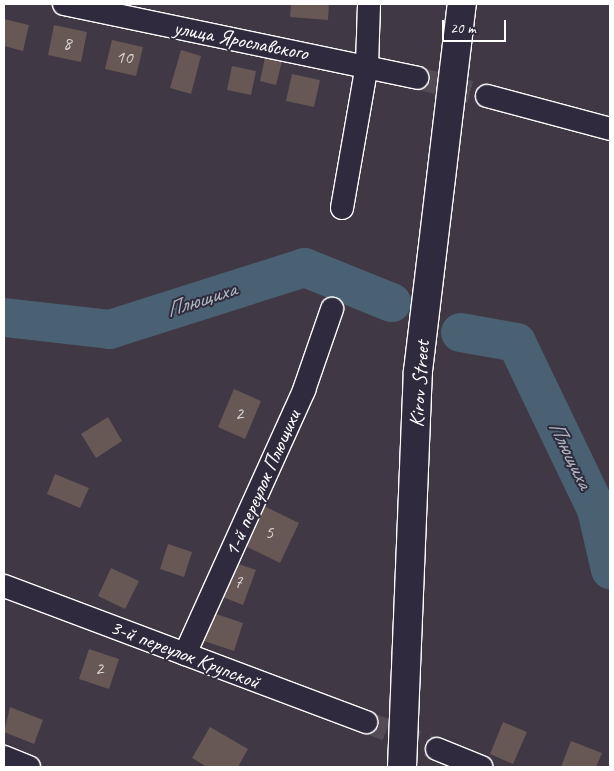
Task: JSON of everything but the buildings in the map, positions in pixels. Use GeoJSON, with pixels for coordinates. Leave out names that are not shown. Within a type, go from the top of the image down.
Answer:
{"type":"FeatureCollection","features":[{"type":"Feature","properties":{"kind":"main road","name":"Kirov Street"},"geometry":{"type":"LineString","coordinates":[[402,767],[418,370],[462,4]]}},
{"type":"Feature","properties":{"kind":"street","name":"улица Ярославского"},"geometry":{"type":"LineString","coordinates":[[64,4],[367,65],[417,78]]}},
{"type":"Feature","properties":{"kind":"street"},"geometry":{"type":"LineString","coordinates":[[342,208],[367,65],[369,4]]}},
{"type":"Feature","properties":{"kind":"street"},"geometry":{"type":"LineString","coordinates":[[487,96],[610,129]]}},
{"type":"Feature","properties":{"kind":"street","name":"1-й переулок Плющихи"},"geometry":{"type":"LineString","coordinates":[[185,654],[304,390],[332,309]]}},
{"type":"Feature","properties":{"kind":"street","name":"3-й переулок Крупской"},"geometry":{"type":"LineString","coordinates":[[4,586],[366,722]]}},
{"type":"Feature","properties":{"kind":"street"},"geometry":{"type":"LineString","coordinates":[[437,749],[481,767]]}},
{"type":"Feature","properties":{"kind":"street"},"geometry":{"type":"LineString","coordinates":[[4,757],[29,767]]}},
{"type":"Feature","properties":{"kind":"waterway","name":"Плющиха"},"geometry":{"type":"LineString","coordinates":[[4,317],[109,329],[304,267],[391,302]]}},
{"type":"Feature","properties":{"kind":"waterway","name":"Плющиха"},"geometry":{"type":"LineString","coordinates":[[460,332],[516,342],[596,509],[610,569]]}},
{"type":"Feature","properties":{"kind":"tunnel"},"geometry":{"type":"LineString","coordinates":[[417,78],[487,96]]}},
{"type":"Feature","properties":{"kind":"tunnel"},"geometry":{"type":"LineString","coordinates":[[366,722],[437,749]]}}]}
